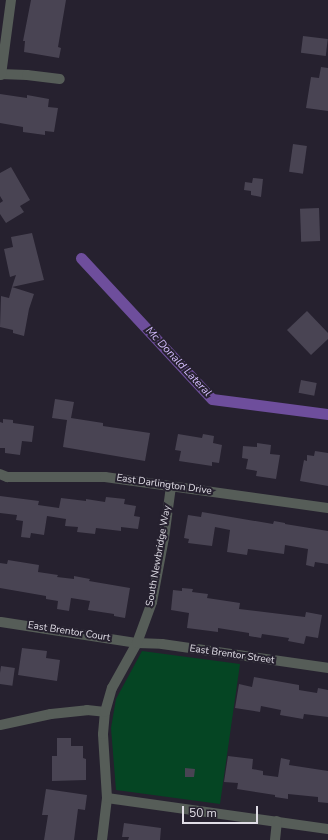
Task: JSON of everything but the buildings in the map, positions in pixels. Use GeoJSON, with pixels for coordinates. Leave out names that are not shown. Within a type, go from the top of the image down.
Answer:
{"type":"FeatureCollection","features":[{"type":"Feature","properties":{"kind":"street"},"geometry":{"type":"LineString","coordinates":[[11,0],[0,74],[27,75],[60,79]]}},
{"type":"Feature","properties":{"kind":"street","name":"East Darlington Drive"},"geometry":{"type":"LineString","coordinates":[[0,474],[7,477],[105,477],[328,508]]}},
{"type":"Feature","properties":{"kind":"street","name":"South Newbridge Way"},"geometry":{"type":"LineString","coordinates":[[102,840],[108,798],[103,734],[105,712],[112,688],[137,643],[152,602],[164,538],[171,486]]}},
{"type":"Feature","properties":{"kind":"street","name":"East Brentor Court"},"geometry":{"type":"LineString","coordinates":[[1,622],[137,643]]}},
{"type":"Feature","properties":{"kind":"street","name":"East Brentor Street"},"geometry":{"type":"LineString","coordinates":[[137,643],[162,644],[328,668]]}},
{"type":"Feature","properties":{"kind":"street"},"geometry":{"type":"LineString","coordinates":[[0,725],[51,714],[87,710],[105,712]]}},
{"type":"Feature","properties":{"kind":"street"},"geometry":{"type":"LineString","coordinates":[[108,798],[328,828]]}},
{"type":"Feature","properties":{"kind":"street"},"geometry":{"type":"LineString","coordinates":[[275,840],[277,822]]}},
{"type":"Feature","properties":{"kind":"green space"},"geometry":{"type":"Polygon","coordinates":[[[142,651],[240,664],[220,804],[116,790],[111,728],[116,699],[142,651]]]}},
{"type":"Feature","properties":{"kind":"waterway","name":"Mc Donald Lateral"},"geometry":{"type":"LineString","coordinates":[[81,258],[212,399],[328,414]]}}]}
